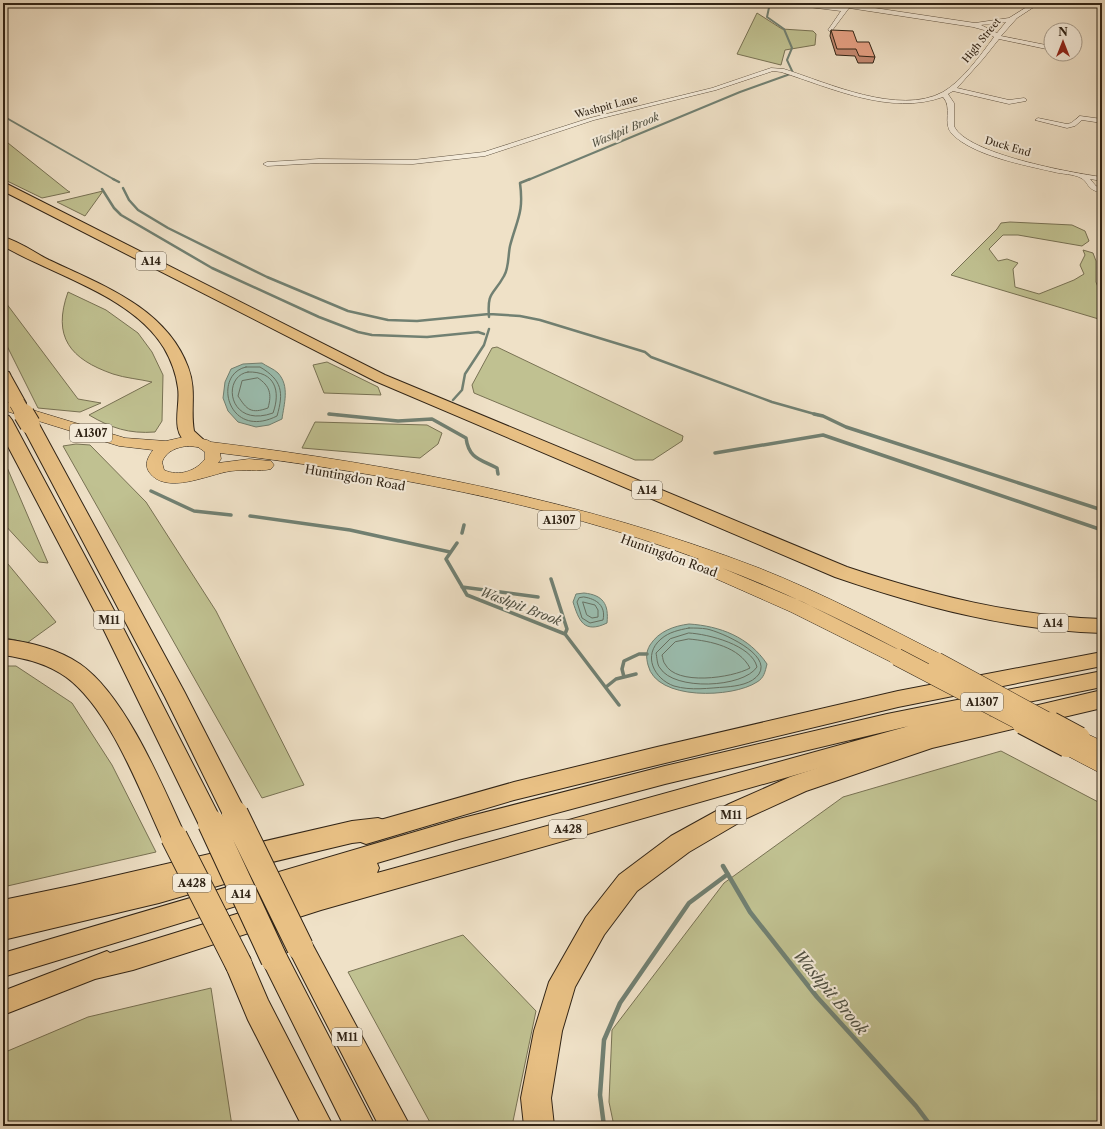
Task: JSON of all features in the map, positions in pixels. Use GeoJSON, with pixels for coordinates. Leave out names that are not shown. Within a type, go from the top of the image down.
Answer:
{"type":"FeatureCollection","features":[{"type":"Feature","properties":{"kind":"highway","name":"A14"},"geometry":{"type":"LineString","coordinates":[[3,186],[380,378],[840,572],[898,592],[969,610],[1041,622],[1102,626]]}},
{"type":"Feature","properties":{"kind":"highway"},"geometry":{"type":"LineString","coordinates":[[3,241],[60,271],[118,298],[156,326],[178,360],[186,387],[185,430],[188,436],[204,445]]}},
{"type":"Feature","properties":{"kind":"highway","name":"M11"},"geometry":{"type":"LineString","coordinates":[[3,376],[10,404],[30,424],[176,698],[300,947],[395,1126]]}},
{"type":"Feature","properties":{"kind":"highway","name":"M11"},"geometry":{"type":"LineString","coordinates":[[3,420],[102,607],[211,823],[274,959],[360,1126]]}},
{"type":"Feature","properties":{"kind":"highway"},"geometry":{"type":"LineString","coordinates":[[3,648],[27,651],[48,659],[80,676],[94,690],[121,732],[239,966],[258,1010],[318,1126]]}},
{"type":"Feature","properties":{"kind":"highway"},"geometry":{"type":"LineString","coordinates":[[3,912],[75,897],[352,832],[378,829],[514,790],[898,699],[1102,659]]}},
{"type":"Feature","properties":{"kind":"highway","name":"A14"},"geometry":{"type":"LineString","coordinates":[[3,965],[458,829],[666,775],[887,722],[1039,690],[1102,679]]}},
{"type":"Feature","properties":{"kind":"highway","name":"A428"},"geometry":{"type":"LineString","coordinates":[[96,968],[133,958],[321,899],[1007,707],[1039,690]]}},
{"type":"Feature","properties":{"kind":"highway","name":"M11"},"geometry":{"type":"LineString","coordinates":[[539,1126],[536,1098],[546,1039],[563,982],[594,926],[628,884],[680,844],[738,811],[798,784],[932,739],[1102,699]]}},
{"type":"Feature","properties":{"kind":"highway","name":"A428"},"geometry":{"type":"LineString","coordinates":[[3,928],[159,892],[353,839],[378,829]]}},
{"type":"Feature","properties":{"kind":"highway","name":"A428"},"geometry":{"type":"LineString","coordinates":[[3,1003],[96,968],[133,950],[412,852],[458,829]]}},
{"type":"Feature","properties":{"kind":"main road","name":"A1307"},"geometry":{"type":"LineString","coordinates":[[10,404],[124,443],[138,451],[153,465]]}},
{"type":"Feature","properties":{"kind":"main road"},"geometry":{"type":"LineString","coordinates":[[183,442],[204,445],[213,453],[213,459],[209,466],[200,473],[182,478],[170,478],[156,471],[153,465],[156,455],[168,446],[183,442]]}},
{"type":"Feature","properties":{"kind":"main road","name":"A1307"},"geometry":{"type":"LineString","coordinates":[[124,443],[168,446]]}},
{"type":"Feature","properties":{"kind":"main road","name":"Huntingdon Road"},"geometry":{"type":"LineString","coordinates":[[204,445],[395,473],[458,485],[607,522],[680,546],[754,574],[859,622],[937,662],[1073,742],[1102,766]]}},
{"type":"Feature","properties":{"kind":"main road","name":"Huntingdon Road"},"geometry":{"type":"LineString","coordinates":[[200,473],[223,465],[247,463],[282,466],[391,484],[479,501],[575,524],[639,544],[707,568],[797,607],[1073,742],[1102,750]]}},
{"type":"Feature","properties":{"kind":"street","name":"High Street"},"geometry":{"type":"LineString","coordinates":[[944,94],[952,88],[983,55],[1010,20],[1036,3]]}},
{"type":"Feature","properties":{"kind":"street"},"geometry":{"type":"LineString","coordinates":[[800,4],[847,7],[974,25],[986,29],[998,37],[1043,46]]}},
{"type":"Feature","properties":{"kind":"street"},"geometry":{"type":"LineString","coordinates":[[831,30],[847,7]]}},
{"type":"Feature","properties":{"kind":"street"},"geometry":{"type":"LineString","coordinates":[[974,25],[1010,20]]}},
{"type":"Feature","properties":{"kind":"street","name":"Washpit Lane"},"geometry":{"type":"LineString","coordinates":[[267,164],[319,161],[439,161],[486,154],[592,119],[714,89],[768,70],[778,69],[850,92],[885,100],[921,102],[944,94]]}},
{"type":"Feature","properties":{"kind":"street"},"geometry":{"type":"LineString","coordinates":[[952,88],[1009,102],[1024,100]]}},
{"type":"Feature","properties":{"kind":"street","name":"Duck End"},"geometry":{"type":"LineString","coordinates":[[944,94],[950,99],[952,108],[950,125],[953,131],[962,140],[979,148],[1084,177],[1102,180]]}},
{"type":"Feature","properties":{"kind":"street"},"geometry":{"type":"LineString","coordinates":[[1038,120],[1067,126],[1073,125],[1080,118],[1102,121]]}},
{"type":"Feature","properties":{"kind":"street"},"geometry":{"type":"LineString","coordinates":[[1084,177],[1093,188],[1102,191]]}},
{"type":"Feature","properties":{"kind":"green space"},"geometry":{"type":"Polygon","coordinates":[[[757,13],[782,29],[813,31],[816,34],[815,45],[785,50],[781,65],[737,54],[757,13]]]}},
{"type":"Feature","properties":{"kind":"green space"},"geometry":{"type":"Polygon","coordinates":[[[3,139],[70,192],[42,198],[3,179],[3,139]]]}},
{"type":"Feature","properties":{"kind":"green space"},"geometry":{"type":"Polygon","coordinates":[[[103,191],[85,216],[57,202],[103,191]]]}},
{"type":"Feature","properties":{"kind":"green space"},"geometry":{"type":"Polygon","coordinates":[[[1010,222],[1072,225],[1085,231],[1089,241],[1082,246],[1018,235],[1003,235],[989,249],[998,261],[1007,259],[1018,263],[1013,269],[1015,287],[1039,294],[1074,280],[1084,274],[1080,265],[1085,255],[1083,250],[1093,253],[1096,261],[1096,282],[1102,297],[1102,320],[951,275],[997,229],[1001,223],[1010,222]]]}},
{"type":"Feature","properties":{"kind":"green space"},"geometry":{"type":"Polygon","coordinates":[[[68,292],[106,310],[138,333],[152,352],[163,375],[162,421],[155,432],[137,432],[120,429],[89,415],[152,382],[113,374],[98,368],[76,353],[68,344],[64,334],[62,322],[68,292]]]}},
{"type":"Feature","properties":{"kind":"green space"},"geometry":{"type":"Polygon","coordinates":[[[3,299],[78,399],[101,403],[80,412],[38,408],[3,338],[3,299]]]}},
{"type":"Feature","properties":{"kind":"green space"},"geometry":{"type":"Polygon","coordinates":[[[497,347],[683,436],[682,441],[653,460],[635,460],[474,393],[472,385],[492,348],[497,347]]]}},
{"type":"Feature","properties":{"kind":"green space"},"geometry":{"type":"Polygon","coordinates":[[[327,362],[378,387],[381,395],[324,393],[313,365],[327,362]]]}},
{"type":"Feature","properties":{"kind":"green space"},"geometry":{"type":"Polygon","coordinates":[[[315,422],[427,425],[442,433],[438,444],[420,458],[302,448],[315,422]]]}},
{"type":"Feature","properties":{"kind":"green space"},"geometry":{"type":"Polygon","coordinates":[[[76,444],[90,445],[146,502],[216,611],[304,785],[262,798],[63,446],[76,444]]]}},
{"type":"Feature","properties":{"kind":"green space"},"geometry":{"type":"Polygon","coordinates":[[[3,465],[6,465],[48,563],[39,562],[3,523],[3,465]]]}},
{"type":"Feature","properties":{"kind":"green space"},"geometry":{"type":"Polygon","coordinates":[[[3,558],[56,622],[27,643],[3,637],[3,558]]]}},
{"type":"Feature","properties":{"kind":"green space"},"geometry":{"type":"Polygon","coordinates":[[[3,666],[16,666],[72,703],[112,765],[156,852],[3,887],[3,666]]]}},
{"type":"Feature","properties":{"kind":"green space"},"geometry":{"type":"Polygon","coordinates":[[[1001,751],[1102,804],[1102,1126],[614,1126],[609,1102],[612,1030],[724,883],[843,797],[1001,751]]]}},
{"type":"Feature","properties":{"kind":"green space"},"geometry":{"type":"Polygon","coordinates":[[[463,935],[536,1011],[512,1126],[432,1126],[348,972],[463,935]]]}},
{"type":"Feature","properties":{"kind":"green space"},"geometry":{"type":"Polygon","coordinates":[[[211,988],[232,1126],[3,1126],[3,1053],[88,1017],[211,988]]]}},
{"type":"Feature","properties":{"kind":"water"},"geometry":{"type":"Polygon","coordinates":[[[262,363],[278,373],[282,378],[285,389],[285,401],[282,419],[269,425],[256,427],[238,422],[228,411],[223,398],[225,382],[231,369],[243,364],[262,363]]]}},
{"type":"Feature","properties":{"kind":"water"},"geometry":{"type":"Polygon","coordinates":[[[584,593],[600,598],[606,606],[607,623],[593,627],[584,624],[580,620],[573,602],[576,594],[584,593]]]}},
{"type":"Feature","properties":{"kind":"water"},"geometry":{"type":"Polygon","coordinates":[[[689,624],[723,630],[743,640],[760,655],[767,664],[763,677],[757,682],[746,687],[714,693],[696,693],[665,685],[654,677],[648,665],[648,650],[654,640],[662,633],[678,626],[689,624]]]}},
{"type":"Feature","properties":{"kind":"building"},"geometry":{"type":"Polygon","coordinates":[[[831,30],[853,31],[857,42],[869,42],[875,57],[859,56],[856,49],[837,49],[831,30]]]}},
{"type":"Feature","properties":{"kind":"waterway","name":"Washpit Brook"},"geometry":{"type":"LineString","coordinates":[[528,180],[740,92],[793,73],[787,60],[792,48],[784,29],[767,17],[770,3]]}},
{"type":"Feature","properties":{"kind":"waterway"},"geometry":{"type":"LineString","coordinates":[[3,116],[115,180]]}},
{"type":"Feature","properties":{"kind":"waterway","name":"Washpit Brook"},"geometry":{"type":"LineString","coordinates":[[489,314],[490,298],[507,269],[510,246],[519,216],[521,202],[520,183],[530,179]]}},
{"type":"Feature","properties":{"kind":"waterway"},"geometry":{"type":"LineString","coordinates":[[115,180],[119,182]]}},
{"type":"Feature","properties":{"kind":"waterway"},"geometry":{"type":"LineString","coordinates":[[123,188],[129,200],[138,210],[168,228],[267,277],[348,311],[388,320],[417,321],[489,314]]}},
{"type":"Feature","properties":{"kind":"waterway"},"geometry":{"type":"LineString","coordinates":[[102,189],[114,208],[121,215],[212,268],[319,317],[358,332],[372,335],[427,337],[478,332],[484,334]]}},
{"type":"Feature","properties":{"kind":"waterway"},"geometry":{"type":"LineString","coordinates":[[489,314],[520,316],[540,320],[645,352],[651,357],[772,402],[816,414]]}},
{"type":"Feature","properties":{"kind":"waterway","name":"Washpit Brook"},"geometry":{"type":"LineString","coordinates":[[453,400],[462,390],[465,374],[484,345],[489,329]]}},
{"type":"Feature","properties":{"kind":"waterway"},"geometry":{"type":"LineString","coordinates":[[338,415],[329,414],[398,421],[432,419],[466,438],[467,445],[476,458],[497,468],[498,474]]}},
{"type":"Feature","properties":{"kind":"waterway"},"geometry":{"type":"LineString","coordinates":[[816,414],[823,416],[846,427],[1102,510]]}},
{"type":"Feature","properties":{"kind":"waterway"},"geometry":{"type":"LineString","coordinates":[[715,453],[823,435],[1102,530]]}},
{"type":"Feature","properties":{"kind":"waterway"},"geometry":{"type":"LineString","coordinates":[[151,491],[194,511],[231,515]]}},
{"type":"Feature","properties":{"kind":"waterway"},"geometry":{"type":"LineString","coordinates":[[250,516],[350,530],[450,552]]}},
{"type":"Feature","properties":{"kind":"waterway","name":"Washpit Brook"},"geometry":{"type":"LineString","coordinates":[[462,533],[464,525]]}},
{"type":"Feature","properties":{"kind":"waterway","name":"Washpit Brook"},"geometry":{"type":"LineString","coordinates":[[457,543],[446,559],[462,587]]}},
{"type":"Feature","properties":{"kind":"waterway"},"geometry":{"type":"LineString","coordinates":[[551,579],[567,629],[565,634]]}},
{"type":"Feature","properties":{"kind":"waterway"},"geometry":{"type":"LineString","coordinates":[[462,587],[538,597]]}},
{"type":"Feature","properties":{"kind":"waterway","name":"Washpit Brook"},"geometry":{"type":"LineString","coordinates":[[462,587],[467,595],[565,634]]}},
{"type":"Feature","properties":{"kind":"waterway","name":"Washpit Brook"},"geometry":{"type":"LineString","coordinates":[[565,634],[619,705]]}},
{"type":"Feature","properties":{"kind":"waterway"},"geometry":{"type":"LineString","coordinates":[[624,677],[622,669],[624,661],[639,654],[647,654]]}},
{"type":"Feature","properties":{"kind":"waterway"},"geometry":{"type":"LineString","coordinates":[[624,677],[636,674]]}},
{"type":"Feature","properties":{"kind":"waterway"},"geometry":{"type":"LineString","coordinates":[[606,687],[616,679],[624,677]]}},
{"type":"Feature","properties":{"kind":"waterway","name":"Washpit Brook"},"geometry":{"type":"LineString","coordinates":[[723,866],[728,874]]}},
{"type":"Feature","properties":{"kind":"waterway"},"geometry":{"type":"LineString","coordinates":[[604,1126],[600,1095],[604,1040],[620,1003],[689,903],[728,874]]}},
{"type":"Feature","properties":{"kind":"waterway","name":"Washpit Brook"},"geometry":{"type":"LineString","coordinates":[[728,874],[750,912],[817,997],[916,1106],[931,1126]]}}]}
